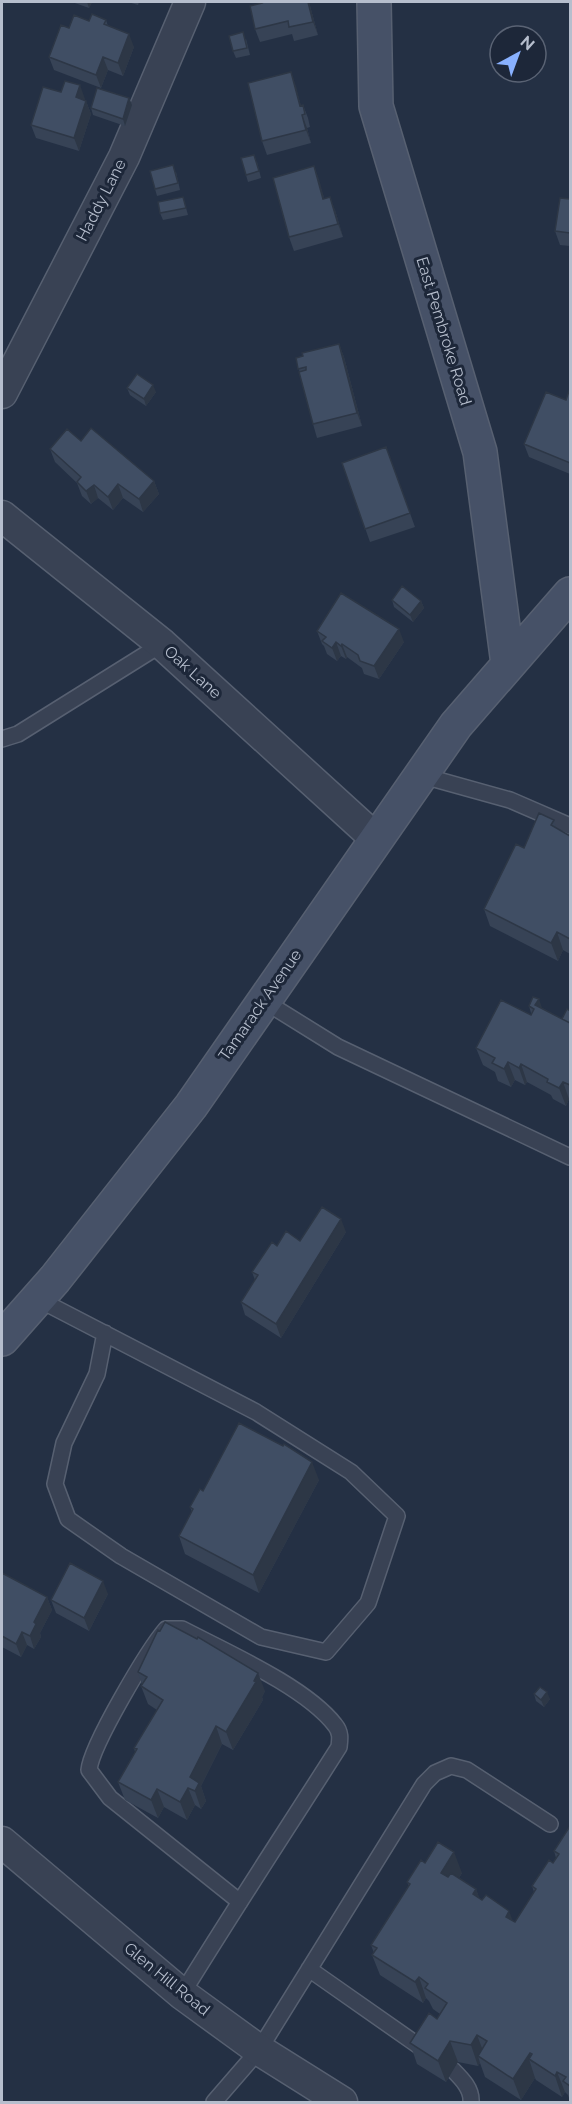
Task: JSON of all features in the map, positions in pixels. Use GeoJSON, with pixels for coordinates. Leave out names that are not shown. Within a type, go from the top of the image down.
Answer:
{"type":"FeatureCollection","features":[{"type":"Feature","properties":{"kind":"street","name":"Haddy Lane"},"geometry":{"type":"LineString","coordinates":[[2,393],[124,157],[190,2]]}},
{"type":"Feature","properties":{"kind":"street","name":"East Pembroke Road"},"geometry":{"type":"LineString","coordinates":[[374,2],[375,106],[480,452],[508,664]]}},
{"type":"Feature","properties":{"kind":"street","name":"Oak Lane"},"geometry":{"type":"LineString","coordinates":[[2,516],[162,644],[375,838]]}},
{"type":"Feature","properties":{"kind":"street","name":"Tamarack Avenue"},"geometry":{"type":"LineString","coordinates":[[2,1339],[38,1299],[191,1106],[375,838],[456,725],[570,594]]}},
{"type":"Feature","properties":{"kind":"street","name":"Glen Hill Road"},"geometry":{"type":"LineString","coordinates":[[2,1842],[182,1994],[259,2050],[342,2103]]}},
{"type":"Feature","properties":{"kind":"lane"},"geometry":{"type":"LineString","coordinates":[[2,740],[18,734],[162,644]]}},
{"type":"Feature","properties":{"kind":"lane"},"geometry":{"type":"LineString","coordinates":[[420,775],[510,800],[570,826]]}},
{"type":"Feature","properties":{"kind":"lane"},"geometry":{"type":"LineString","coordinates":[[264,1001],[339,1047],[570,1157]]}},
{"type":"Feature","properties":{"kind":"lane"},"geometry":{"type":"LineString","coordinates":[[38,1299],[105,1333],[256,1412],[351,1472],[397,1516],[368,1603],[326,1652],[261,1637],[122,1556],[68,1519],[55,1484],[64,1443],[97,1374],[105,1333]]}},
{"type":"Feature","properties":{"kind":"lane"},"geometry":{"type":"LineString","coordinates":[[182,1994],[339,1747],[341,1736],[336,1725],[314,1705],[276,1679],[182,1629],[166,1629],[158,1639],[90,1759],[88,1770],[110,1798],[240,1902]]}},
{"type":"Feature","properties":{"kind":"lane"},"geometry":{"type":"LineString","coordinates":[[214,2103],[259,2050],[424,1784],[435,1773],[451,1766],[467,1770],[550,1824]]}},
{"type":"Feature","properties":{"kind":"lane"},"geometry":{"type":"LineString","coordinates":[[309,1969],[426,2050]]}},
{"type":"Feature","properties":{"kind":"lane"},"geometry":{"type":"LineString","coordinates":[[453,2070],[464,2081],[471,2096],[471,2103]]}},
{"type":"Feature","properties":{"kind":"building"},"geometry":{"type":"Polygon","coordinates":[[[261,2],[308,2],[313,22],[289,27],[288,21],[255,29],[250,6],[261,2]]]}},
{"type":"Feature","properties":{"kind":"building"},"geometry":{"type":"Polygon","coordinates":[[[92,14],[106,20],[104,24],[129,34],[118,63],[103,57],[96,75],[49,57],[61,25],[69,28],[74,15],[89,21],[92,14]]]}},
{"type":"Feature","properties":{"kind":"building"},"geometry":{"type":"Polygon","coordinates":[[[243,32],[247,48],[233,51],[229,36],[243,32]]]}},
{"type":"Feature","properties":{"kind":"building"},"geometry":{"type":"Polygon","coordinates":[[[291,72],[300,106],[303,105],[305,114],[302,115],[306,130],[262,141],[248,83],[291,72]]]}},
{"type":"Feature","properties":{"kind":"building"},"geometry":{"type":"Polygon","coordinates":[[[65,81],[80,85],[76,97],[86,101],[74,138],[31,125],[43,87],[61,92],[65,81]]]}},
{"type":"Feature","properties":{"kind":"building"},"geometry":{"type":"Polygon","coordinates":[[[97,88],[129,98],[123,119],[91,108],[97,88]]]}},
{"type":"Feature","properties":{"kind":"building"},"geometry":{"type":"Polygon","coordinates":[[[254,155],[259,171],[246,175],[241,158],[254,155]]]}},
{"type":"Feature","properties":{"kind":"building"},"geometry":{"type":"Polygon","coordinates":[[[173,165],[178,183],[155,189],[150,171],[173,165]]]}},
{"type":"Feature","properties":{"kind":"building"},"geometry":{"type":"Polygon","coordinates":[[[314,166],[323,199],[330,197],[338,224],[289,237],[273,178],[314,166]]]}},
{"type":"Feature","properties":{"kind":"building"},"geometry":{"type":"Polygon","coordinates":[[[183,197],[186,208],[160,213],[158,202],[183,197]]]}},
{"type":"Feature","properties":{"kind":"building"},"geometry":{"type":"Polygon","coordinates":[[[560,198],[570,199],[570,233],[555,231],[560,198]]]}},
{"type":"Feature","properties":{"kind":"building"},"geometry":{"type":"Polygon","coordinates":[[[339,344],[357,413],[313,424],[299,372],[306,370],[306,367],[298,369],[296,358],[303,356],[302,353],[339,344]]]}},
{"type":"Feature","properties":{"kind":"building"},"geometry":{"type":"Polygon","coordinates":[[[137,374],[153,385],[144,399],[127,388],[137,374]]]}},
{"type":"Feature","properties":{"kind":"building"},"geometry":{"type":"Polygon","coordinates":[[[569,391],[570,463],[524,444],[546,392],[566,400],[569,391]]]}},
{"type":"Feature","properties":{"kind":"building"},"geometry":{"type":"Polygon","coordinates":[[[91,428],[154,481],[139,499],[118,484],[108,497],[94,485],[86,491],[77,482],[81,477],[50,449],[67,429],[81,441],[91,428]]]}},
{"type":"Feature","properties":{"kind":"building"},"geometry":{"type":"Polygon","coordinates":[[[386,447],[410,513],[365,529],[342,463],[386,447]]]}},
{"type":"Feature","properties":{"kind":"building"},"geometry":{"type":"Polygon","coordinates":[[[402,586],[421,601],[410,615],[392,600],[402,586]]]}},
{"type":"Feature","properties":{"kind":"building"},"geometry":{"type":"Polygon","coordinates":[[[341,593],[399,629],[374,666],[360,661],[358,655],[342,644],[341,646],[336,642],[332,648],[322,641],[326,637],[317,631],[341,593]]]}},
{"type":"Feature","properties":{"kind":"building"},"geometry":{"type":"Polygon","coordinates":[[[539,813],[554,820],[551,825],[570,836],[570,939],[557,932],[551,943],[484,909],[516,844],[524,848],[539,813]]]}},
{"type":"Feature","properties":{"kind":"building"},"geometry":{"type":"Polygon","coordinates":[[[533,997],[539,999],[535,1005],[570,1023],[570,1085],[563,1082],[559,1088],[521,1064],[519,1068],[508,1062],[504,1069],[492,1063],[495,1058],[476,1048],[501,1000],[531,1015],[534,1009],[529,1006],[533,997]]]}},
{"type":"Feature","properties":{"kind":"building"},"geometry":{"type":"Polygon","coordinates":[[[567,1009],[570,1011],[570,1023],[562,1019],[567,1009]]]}},
{"type":"Feature","properties":{"kind":"building"},"geometry":{"type":"Polygon","coordinates":[[[322,1207],[341,1219],[276,1324],[241,1302],[258,1275],[252,1272],[272,1242],[277,1246],[286,1231],[300,1241],[322,1207]]]}},
{"type":"Feature","properties":{"kind":"building"},"geometry":{"type":"Polygon","coordinates":[[[239,1423],[283,1446],[284,1444],[312,1462],[253,1575],[179,1536],[193,1509],[190,1507],[200,1489],[203,1491],[239,1423]]]}},
{"type":"Feature","properties":{"kind":"building"},"geometry":{"type":"Polygon","coordinates":[[[70,1563],[103,1581],[84,1618],[51,1600],[70,1563]]]}},
{"type":"Feature","properties":{"kind":"building"},"geometry":{"type":"Polygon","coordinates":[[[2,1573],[47,1597],[34,1622],[36,1624],[30,1636],[22,1632],[16,1644],[2,1636],[2,1573]]]}},
{"type":"Feature","properties":{"kind":"building"},"geometry":{"type":"Polygon","coordinates":[[[165,1622],[197,1639],[198,1637],[258,1673],[254,1681],[256,1682],[226,1732],[216,1726],[190,1777],[199,1783],[195,1791],[188,1788],[180,1802],[157,1789],[151,1800],[118,1782],[137,1749],[134,1748],[163,1700],[141,1686],[147,1677],[138,1672],[158,1630],[160,1631],[165,1622]]]}},
{"type":"Feature","properties":{"kind":"building"},"geometry":{"type":"Polygon","coordinates":[[[540,1687],[547,1692],[541,1700],[534,1694],[540,1687]]]}},
{"type":"Feature","properties":{"kind":"building"},"geometry":{"type":"Polygon","coordinates":[[[570,1826],[570,2086],[563,2081],[566,2077],[557,2072],[555,2076],[529,2059],[532,2054],[530,2053],[513,2079],[478,2056],[487,2041],[477,2035],[471,2045],[450,2041],[438,2061],[410,2043],[429,2013],[437,2019],[447,2003],[425,1988],[428,1984],[419,1977],[415,1982],[372,1955],[377,1948],[371,1945],[410,1884],[407,1882],[421,1860],[425,1863],[438,1842],[454,1852],[441,1873],[448,1877],[451,1873],[476,1889],[473,1894],[482,1900],[486,1895],[509,1911],[506,1917],[515,1922],[536,1889],[532,1886],[549,1860],[553,1863],[559,1854],[554,1851],[570,1826]]]}}]}
